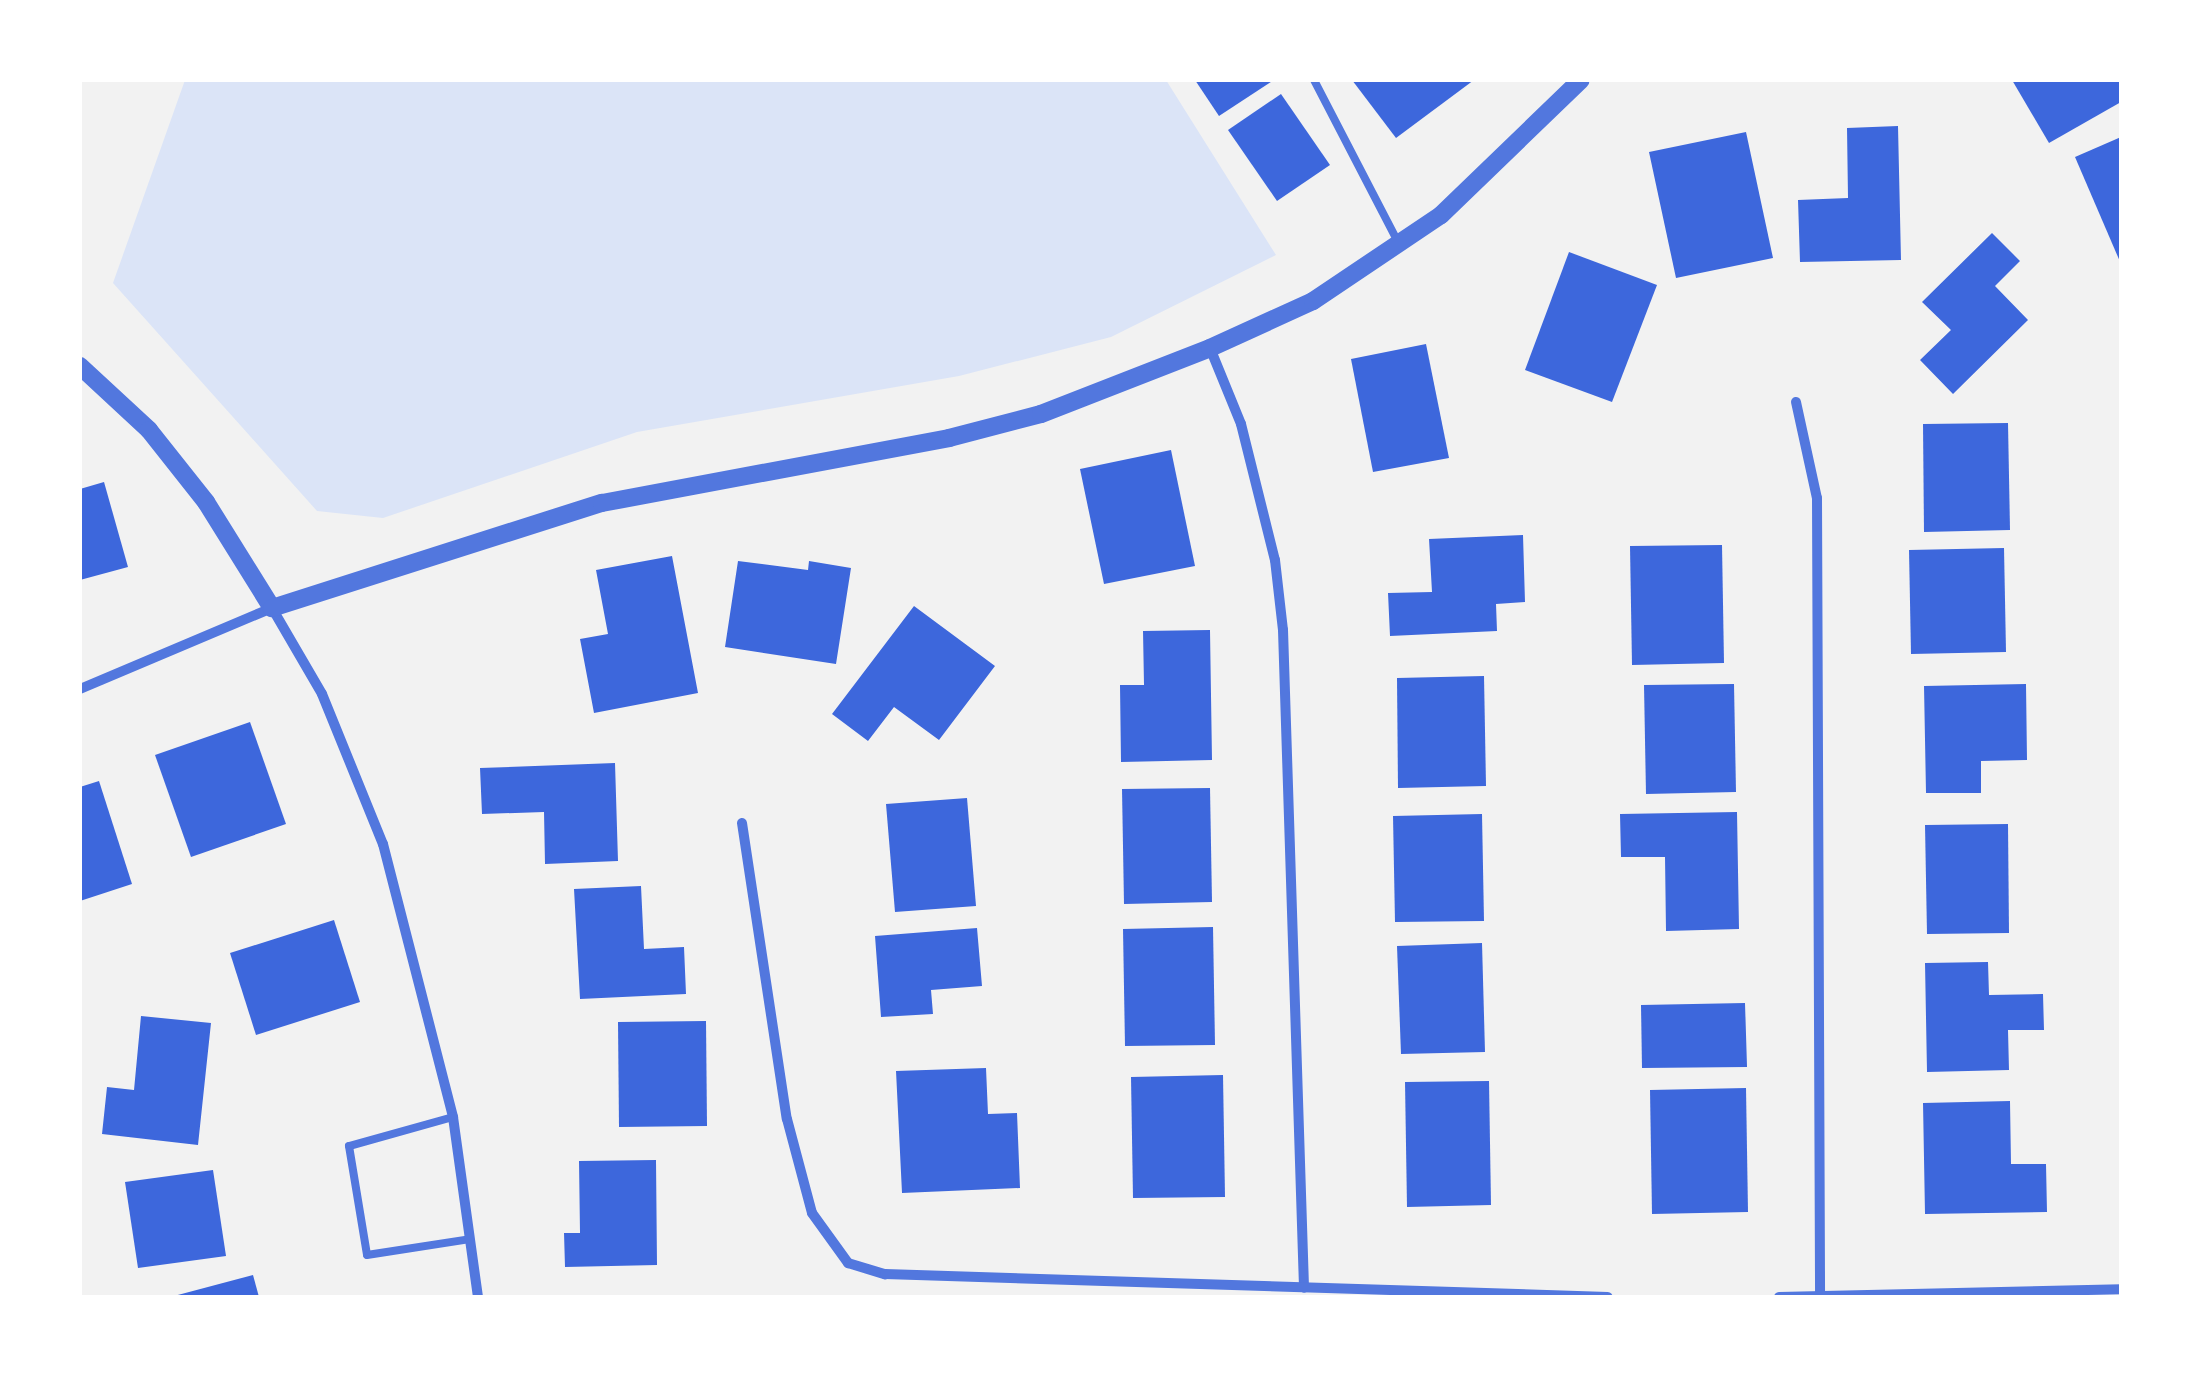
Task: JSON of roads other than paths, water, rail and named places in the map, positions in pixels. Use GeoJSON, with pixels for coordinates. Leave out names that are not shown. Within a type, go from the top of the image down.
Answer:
{"type":"FeatureCollection","features":[{"type":"Feature","properties":{"kind":"street"},"geometry":{"type":"LineString","coordinates":[[80,688],[272,608],[602,503],[949,438],[1041,414],[1210,348],[1312,301],[1441,215],[1581,80]]}},
{"type":"Feature","properties":{"kind":"street"},"geometry":{"type":"LineString","coordinates":[[1210,348],[1245,441],[1276,560],[1283,630],[1304,1288]]}},
{"type":"Feature","properties":{"kind":"street"},"geometry":{"type":"LineString","coordinates":[[80,366],[148,430],[206,502],[322,694],[383,844],[453,1117],[478,1297]]}},
{"type":"Feature","properties":{"kind":"street"},"geometry":{"type":"LineString","coordinates":[[1796,402],[1817,498],[1820,1297]]}},
{"type":"Feature","properties":{"kind":"street"},"geometry":{"type":"LineString","coordinates":[[742,822],[786,1118],[812,1213],[831,1246],[848,1262],[885,1274],[1608,1297]]}},
{"type":"Feature","properties":{"kind":"street"},"geometry":{"type":"LineString","coordinates":[[1780,1297],[2121,1289]]}},
{"type":"Feature","properties":{"kind":"lane"},"geometry":{"type":"LineString","coordinates":[[1314,80],[1399,244]]}},
{"type":"Feature","properties":{"kind":"lane"},"geometry":{"type":"LineString","coordinates":[[453,1117],[350,1146],[367,1255],[470,1239]]}}]}
